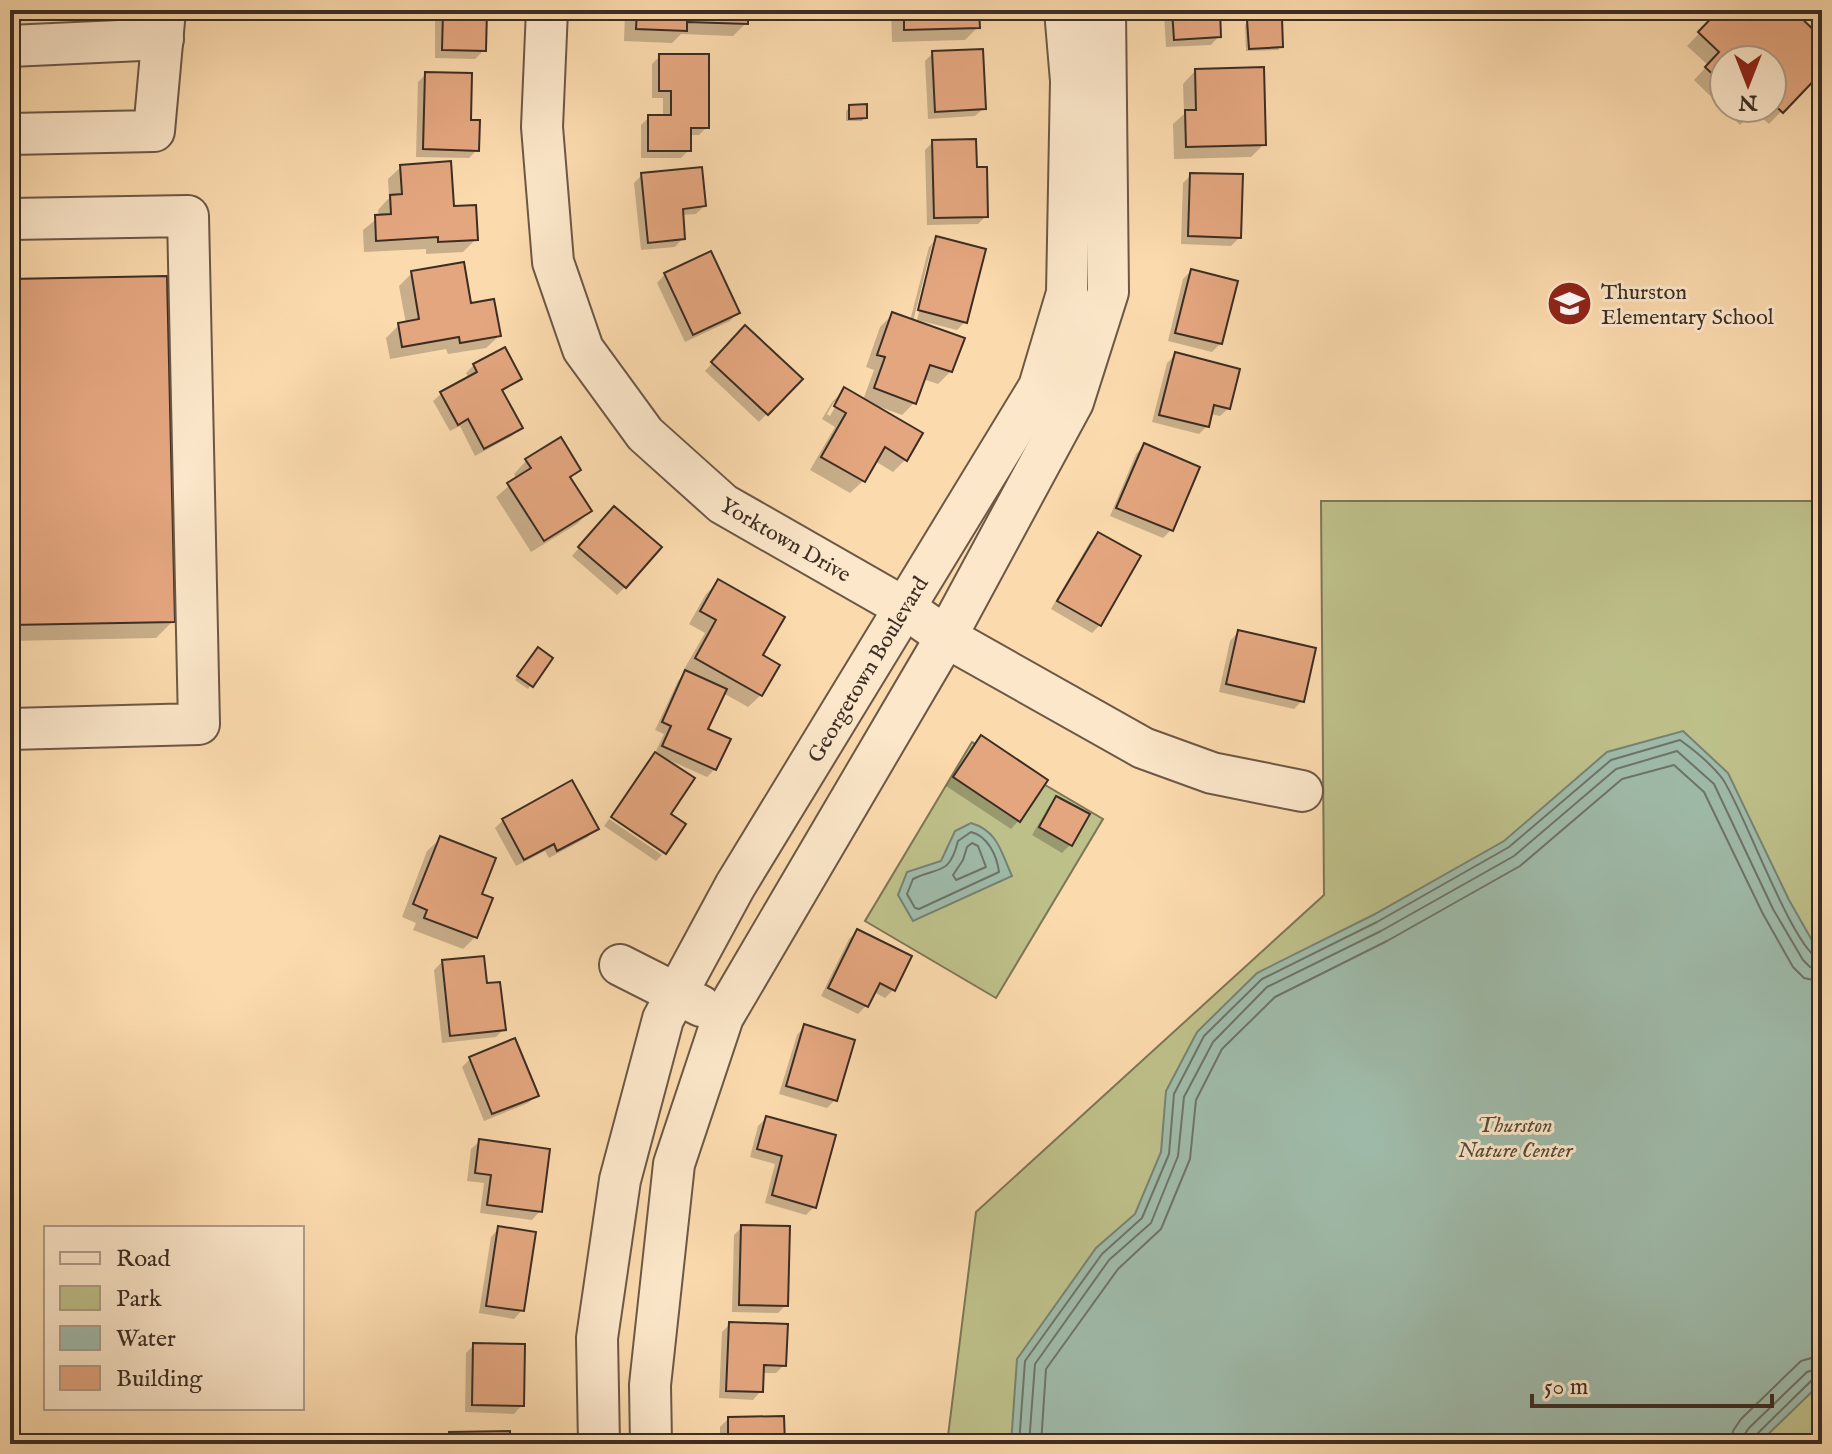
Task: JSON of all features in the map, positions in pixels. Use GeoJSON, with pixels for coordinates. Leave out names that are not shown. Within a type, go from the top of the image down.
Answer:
{"type":"FeatureCollection","features":[{"type":"Feature","properties":{"kind":"street","name":"Yorktown Drive"},"geometry":{"type":"LineString","coordinates":[[547,10],[542,127],[553,262],[583,349],[645,434],[723,504],[905,608],[946,637],[1143,748],[1212,773],[1302,791]]}},
{"type":"Feature","properties":{"kind":"street","name":"Georgetown Boulevard"},"geometry":{"type":"LineString","coordinates":[[651,1444],[650,1385],[674,1164],[723,1017],[946,637],[1073,402],[1067,293],[1071,81],[1065,10]]}},
{"type":"Feature","properties":{"kind":"street","name":"Georgetown Boulevard"},"geometry":{"type":"LineString","coordinates":[[599,1444],[597,1338],[620,1180],[663,1019],[735,886],[1039,387],[1069,352],[1108,292],[1105,10]]}},
{"type":"Feature","properties":{"kind":"street"},"geometry":{"type":"LineString","coordinates":[[10,46],[164,25],[154,131],[10,134]]}},
{"type":"Feature","properties":{"kind":"street"},"geometry":{"type":"LineString","coordinates":[[10,219],[188,216],[199,724],[10,729]]}},
{"type":"Feature","properties":{"kind":"street"},"geometry":{"type":"LineString","coordinates":[[620,965],[723,1017]]}},
{"type":"Feature","properties":{"kind":"street"},"geometry":{"type":"LineString","coordinates":[[598,1386],[650,1385]]}},
{"type":"Feature","properties":{"kind":"green space","name":"Thurston Nature Center"},"geometry":{"type":"Polygon","coordinates":[[[1321,501],[1822,501],[1822,1444],[947,1444],[976,1212],[1324,895],[1321,501]]]}},
{"type":"Feature","properties":{"kind":"green space"},"geometry":{"type":"Polygon","coordinates":[[[972,742],[1103,819],[996,998],[865,921],[972,742]]]}},
{"type":"Feature","properties":{"kind":"water","name":"Thurston Nature Center"},"geometry":{"type":"Polygon","coordinates":[[[1683,731],[1728,773],[1789,900],[1822,958],[1822,1382],[1758,1444],[1011,1444],[1017,1359],[1096,1248],[1135,1214],[1161,1152],[1166,1091],[1197,1032],[1257,973],[1373,915],[1504,841],[1607,752],[1683,731]]]}},
{"type":"Feature","properties":{"kind":"water"},"geometry":{"type":"Polygon","coordinates":[[[971,823],[993,837],[1012,876],[913,921],[898,895],[907,872],[941,861],[955,831],[971,823]]]}},
{"type":"Feature","properties":{"kind":"building"},"geometry":{"type":"Polygon","coordinates":[[[429,10],[487,10],[486,51],[442,50],[443,12],[429,10]]]}},
{"type":"Feature","properties":{"kind":"building"},"geometry":{"type":"Polygon","coordinates":[[[637,10],[748,10],[748,24],[687,22],[687,31],[636,29],[637,10]]]}},
{"type":"Feature","properties":{"kind":"building"},"geometry":{"type":"Polygon","coordinates":[[[904,10],[979,10],[980,28],[904,30],[904,10]]]}},
{"type":"Feature","properties":{"kind":"building"},"geometry":{"type":"Polygon","coordinates":[[[1172,10],[1220,10],[1221,37],[1174,40],[1172,10]]]}},
{"type":"Feature","properties":{"kind":"building"},"geometry":{"type":"Polygon","coordinates":[[[1719,10],[1793,10],[1822,38],[1822,72],[1788,108],[1788,44],[1711,44],[1698,32],[1719,10]]]}},
{"type":"Feature","properties":{"kind":"building"},"geometry":{"type":"Polygon","coordinates":[[[1282,18],[1283,47],[1249,49],[1247,20],[1282,18]]]}},
{"type":"Feature","properties":{"kind":"building"},"geometry":{"type":"Polygon","coordinates":[[[983,49],[986,109],[935,112],[932,51],[983,49]]]}},
{"type":"Feature","properties":{"kind":"building"},"geometry":{"type":"Polygon","coordinates":[[[659,54],[709,54],[709,128],[691,128],[691,151],[648,151],[648,115],[671,115],[671,91],[659,91],[659,54]]]}},
{"type":"Feature","properties":{"kind":"building"},"geometry":{"type":"Polygon","coordinates":[[[1264,67],[1266,145],[1186,147],[1185,110],[1196,110],[1195,69],[1264,67]]]}},
{"type":"Feature","properties":{"kind":"building"},"geometry":{"type":"Polygon","coordinates":[[[425,72],[472,73],[471,120],[480,120],[479,151],[423,149],[425,72]]]}},
{"type":"Feature","properties":{"kind":"building"},"geometry":{"type":"Polygon","coordinates":[[[867,104],[867,118],[849,119],[849,105],[867,104]]]}},
{"type":"Feature","properties":{"kind":"building"},"geometry":{"type":"Polygon","coordinates":[[[976,139],[977,167],[987,167],[988,217],[934,218],[932,140],[976,139]]]}},
{"type":"Feature","properties":{"kind":"building"},"geometry":{"type":"Polygon","coordinates":[[[451,161],[454,206],[476,205],[478,240],[438,242],[438,237],[376,241],[375,215],[391,214],[390,195],[402,194],[400,165],[451,161]]]}},
{"type":"Feature","properties":{"kind":"building"},"geometry":{"type":"Polygon","coordinates":[[[702,167],[706,206],[683,209],[685,239],[648,243],[641,173],[702,167]]]}},
{"type":"Feature","properties":{"kind":"building"},"geometry":{"type":"Polygon","coordinates":[[[1190,173],[1243,174],[1241,238],[1188,236],[1190,173]]]}},
{"type":"Feature","properties":{"kind":"building"},"geometry":{"type":"Polygon","coordinates":[[[936,236],[986,249],[967,323],[918,310],[936,236]]]}},
{"type":"Feature","properties":{"kind":"building"},"geometry":{"type":"Polygon","coordinates":[[[711,251],[740,313],[693,335],[664,273],[711,251]]]}},
{"type":"Feature","properties":{"kind":"building"},"geometry":{"type":"Polygon","coordinates":[[[464,262],[471,303],[494,299],[501,336],[460,343],[459,337],[402,347],[398,323],[419,319],[411,271],[464,262]]]}},
{"type":"Feature","properties":{"kind":"building"},"geometry":{"type":"Polygon","coordinates":[[[1191,269],[1238,281],[1222,344],[1175,333],[1191,269]]]}},
{"type":"Feature","properties":{"kind":"building"},"geometry":{"type":"Polygon","coordinates":[[[167,276],[175,622],[10,625],[10,279],[167,276]]]}},
{"type":"Feature","properties":{"kind":"building"},"geometry":{"type":"Polygon","coordinates":[[[892,312],[965,338],[952,372],[930,365],[916,404],[874,388],[885,357],[877,355],[892,312]]]}},
{"type":"Feature","properties":{"kind":"building"},"geometry":{"type":"Polygon","coordinates":[[[745,325],[803,379],[768,415],[711,362],[745,325]]]}},
{"type":"Feature","properties":{"kind":"building"},"geometry":{"type":"Polygon","coordinates":[[[505,347],[522,379],[502,390],[523,428],[484,449],[468,419],[458,425],[440,392],[477,372],[473,364],[505,347]]]}},
{"type":"Feature","properties":{"kind":"building"},"geometry":{"type":"Polygon","coordinates":[[[1175,352],[1240,369],[1230,409],[1214,405],[1209,427],[1159,415],[1175,352]]]}},
{"type":"Feature","properties":{"kind":"building"},"geometry":{"type":"Polygon","coordinates":[[[844,387],[923,433],[907,461],[885,447],[865,482],[821,457],[846,413],[834,406],[844,387]]]}},
{"type":"Feature","properties":{"kind":"building"},"geometry":{"type":"Polygon","coordinates":[[[561,437],[581,470],[570,477],[592,511],[544,541],[507,483],[531,468],[525,459],[561,437]]]}},
{"type":"Feature","properties":{"kind":"building"},"geometry":{"type":"Polygon","coordinates":[[[1144,443],[1200,467],[1173,531],[1116,508],[1144,443]]]}},
{"type":"Feature","properties":{"kind":"building"},"geometry":{"type":"Polygon","coordinates":[[[614,506],[662,547],[626,588],[578,547],[614,506]]]}},
{"type":"Feature","properties":{"kind":"building"},"geometry":{"type":"Polygon","coordinates":[[[1098,532],[1141,556],[1101,626],[1057,601],[1098,532]]]}},
{"type":"Feature","properties":{"kind":"building"},"geometry":{"type":"Polygon","coordinates":[[[718,579],[785,617],[763,655],[780,665],[762,696],[695,658],[716,620],[700,611],[718,579]]]}},
{"type":"Feature","properties":{"kind":"building"},"geometry":{"type":"Polygon","coordinates":[[[1238,630],[1316,648],[1304,702],[1226,684],[1238,630]]]}},
{"type":"Feature","properties":{"kind":"building"},"geometry":{"type":"Polygon","coordinates":[[[538,647],[553,658],[533,687],[517,676],[538,647]]]}},
{"type":"Feature","properties":{"kind":"building"},"geometry":{"type":"Polygon","coordinates":[[[685,670],[727,689],[708,729],[731,739],[716,770],[662,746],[671,726],[662,722],[685,670]]]}},
{"type":"Feature","properties":{"kind":"building"},"geometry":{"type":"Polygon","coordinates":[[[981,735],[1048,780],[1020,822],[953,777],[981,735]]]}},
{"type":"Feature","properties":{"kind":"building"},"geometry":{"type":"Polygon","coordinates":[[[655,752],[695,778],[671,814],[686,824],[666,854],[611,817],[655,752]]]}},
{"type":"Feature","properties":{"kind":"building"},"geometry":{"type":"Polygon","coordinates":[[[572,780],[599,829],[557,851],[554,844],[524,860],[502,819],[572,780]]]}},
{"type":"Feature","properties":{"kind":"building"},"geometry":{"type":"Polygon","coordinates":[[[1056,796],[1090,814],[1072,846],[1039,827],[1056,796]]]}},
{"type":"Feature","properties":{"kind":"building"},"geometry":{"type":"Polygon","coordinates":[[[440,836],[496,858],[482,894],[493,898],[477,938],[424,918],[427,910],[413,904],[440,836]]]}},
{"type":"Feature","properties":{"kind":"building"},"geometry":{"type":"Polygon","coordinates":[[[857,929],[912,956],[895,991],[880,983],[868,1007],[828,988],[857,929]]]}},
{"type":"Feature","properties":{"kind":"building"},"geometry":{"type":"Polygon","coordinates":[[[484,956],[487,983],[500,982],[506,1030],[450,1036],[442,960],[484,956]]]}},
{"type":"Feature","properties":{"kind":"building"},"geometry":{"type":"Polygon","coordinates":[[[804,1024],[855,1040],[837,1101],[786,1086],[804,1024]]]}},
{"type":"Feature","properties":{"kind":"building"},"geometry":{"type":"Polygon","coordinates":[[[515,1038],[539,1096],[492,1114],[469,1057],[515,1038]]]}},
{"type":"Feature","properties":{"kind":"building"},"geometry":{"type":"Polygon","coordinates":[[[766,1116],[836,1135],[816,1208],[772,1195],[782,1156],[757,1149],[766,1116]]]}},
{"type":"Feature","properties":{"kind":"building"},"geometry":{"type":"Polygon","coordinates":[[[479,1139],[550,1149],[542,1212],[487,1205],[491,1175],[475,1173],[479,1139]]]}},
{"type":"Feature","properties":{"kind":"building"},"geometry":{"type":"Polygon","coordinates":[[[741,1225],[790,1226],[788,1306],[739,1305],[741,1225]]]}},
{"type":"Feature","properties":{"kind":"building"},"geometry":{"type":"Polygon","coordinates":[[[498,1226],[536,1232],[524,1311],[486,1306],[498,1226]]]}},
{"type":"Feature","properties":{"kind":"building"},"geometry":{"type":"Polygon","coordinates":[[[729,1322],[788,1324],[786,1366],[764,1365],[763,1392],[726,1391],[729,1322]]]}},
{"type":"Feature","properties":{"kind":"building"},"geometry":{"type":"Polygon","coordinates":[[[473,1343],[525,1344],[524,1406],[472,1405],[473,1343]]]}},
{"type":"Feature","properties":{"kind":"building"},"geometry":{"type":"Polygon","coordinates":[[[784,1416],[785,1444],[728,1444],[728,1417],[784,1416]]]}},
{"type":"Feature","properties":{"kind":"building"},"geometry":{"type":"Polygon","coordinates":[[[510,1431],[510,1444],[450,1444],[449,1432],[510,1431]]]}},
{"type":"Feature","properties":{"kind":"place","name":"Thurston Elementary School"},"geometry":{"type":"Point","coordinates":[1570,304]}}]}
